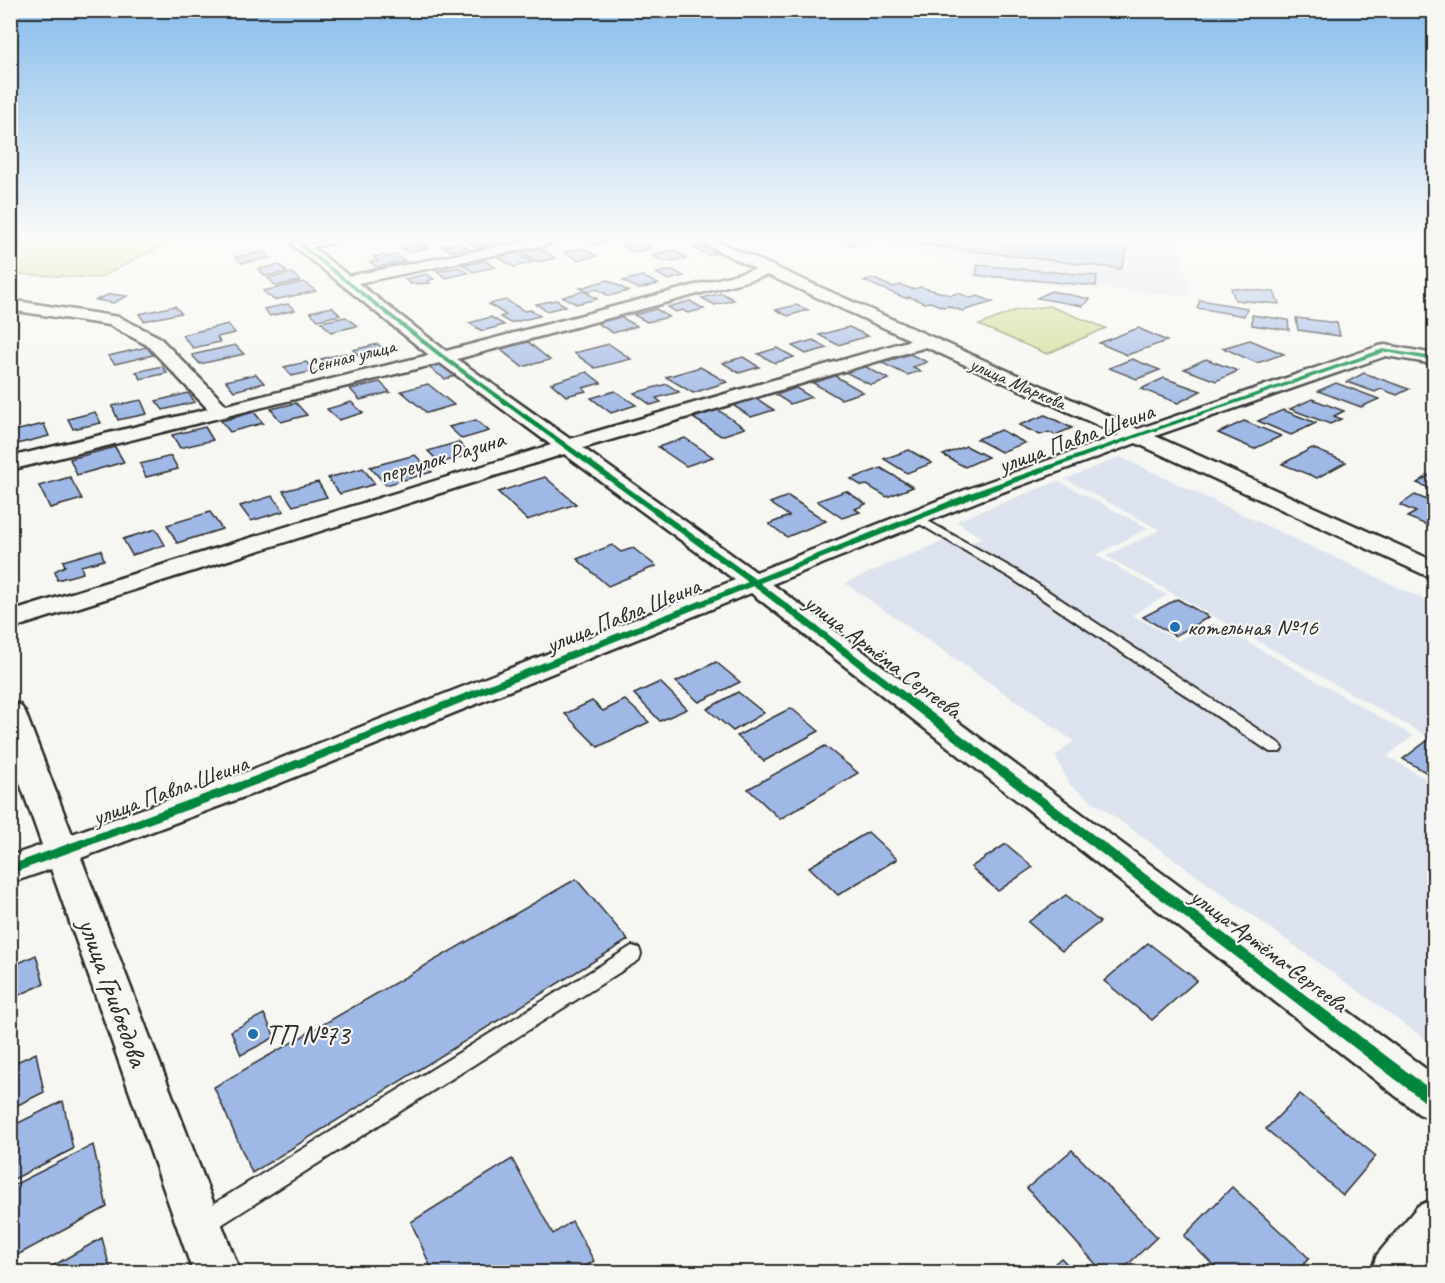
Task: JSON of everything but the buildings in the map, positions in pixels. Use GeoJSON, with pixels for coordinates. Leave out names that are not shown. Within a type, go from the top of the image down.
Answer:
{"type":"FeatureCollection","features":[{"type":"Feature","properties":{"kind":"street","name":"улица Артёма Сергеева"},"geometry":{"type":"LineString","coordinates":[[369,299],[565,447],[755,583],[1434,1100]]}},
{"type":"Feature","properties":{"kind":"street","name":"Сенная улица"},"geometry":{"type":"LineString","coordinates":[[10,464],[443,357],[661,299]]}},
{"type":"Feature","properties":{"kind":"street","name":"улица Маркова"},"geometry":{"type":"LineString","coordinates":[[833,299],[1433,567]]}},
{"type":"Feature","properties":{"kind":"street"},"geometry":{"type":"LineString","coordinates":[[10,305],[114,321],[153,341],[222,412]]}},
{"type":"Feature","properties":{"kind":"street","name":"переулок Разина"},"geometry":{"type":"LineString","coordinates":[[10,621],[565,447],[926,342]]}},
{"type":"Feature","properties":{"kind":"street","name":"улица Павла Шеина"},"geometry":{"type":"LineString","coordinates":[[10,870],[62,849],[257,780],[973,495],[1136,436],[1385,350],[1434,359]]}},
{"type":"Feature","properties":{"kind":"street","name":"улица Грибоедова"},"geometry":{"type":"LineString","coordinates":[[10,712],[216,1272]]}},
{"type":"Feature","properties":{"kind":"street"},"geometry":{"type":"LineString","coordinates":[[1394,1272],[1434,1222]]}},
{"type":"Feature","properties":{"kind":"lane"},"geometry":{"type":"LineString","coordinates":[[917,518],[1015,575],[1275,748]]}},
{"type":"Feature","properties":{"kind":"lane"},"geometry":{"type":"LineString","coordinates":[[200,1226],[632,954]]}},
{"type":"Feature","properties":{"kind":"shaded area"},"geometry":{"type":"Polygon","coordinates":[[[1120,457],[1434,604],[1434,732],[1425,735],[1106,556],[1160,530],[1065,479],[1120,457]]]}},
{"type":"Feature","properties":{"kind":"shaded area"},"geometry":{"type":"Polygon","coordinates":[[[1058,481],[1148,528],[1096,555],[1167,595],[1132,615],[1178,641],[1214,623],[1413,736],[1387,756],[1434,784],[1434,1041],[1432,1044],[1070,785],[1055,756],[1074,741],[845,583],[946,540],[958,548],[982,538],[956,521],[1058,481]]]}},
{"type":"Feature","properties":{"kind":"green space"},"geometry":{"type":"Polygon","coordinates":[[[1049,306],[1106,328],[1047,354],[979,325],[1014,311],[1049,306]]]}},
{"type":"Feature","properties":{"kind":"cycle path"},"geometry":{"type":"LineString","coordinates":[[369,299],[443,357],[755,583],[1434,1100]]}},
{"type":"Feature","properties":{"kind":"cycle path"},"geometry":{"type":"LineString","coordinates":[[10,870],[257,780],[973,495],[1136,436],[1385,350],[1434,359]]}},
{"type":"Feature","properties":{"kind":"place","name":"котельная №16"},"geometry":{"type":"Point","coordinates":[1175,627]}},
{"type":"Feature","properties":{"kind":"place","name":"ТП №73"},"geometry":{"type":"Point","coordinates":[253,1034]}}]}
